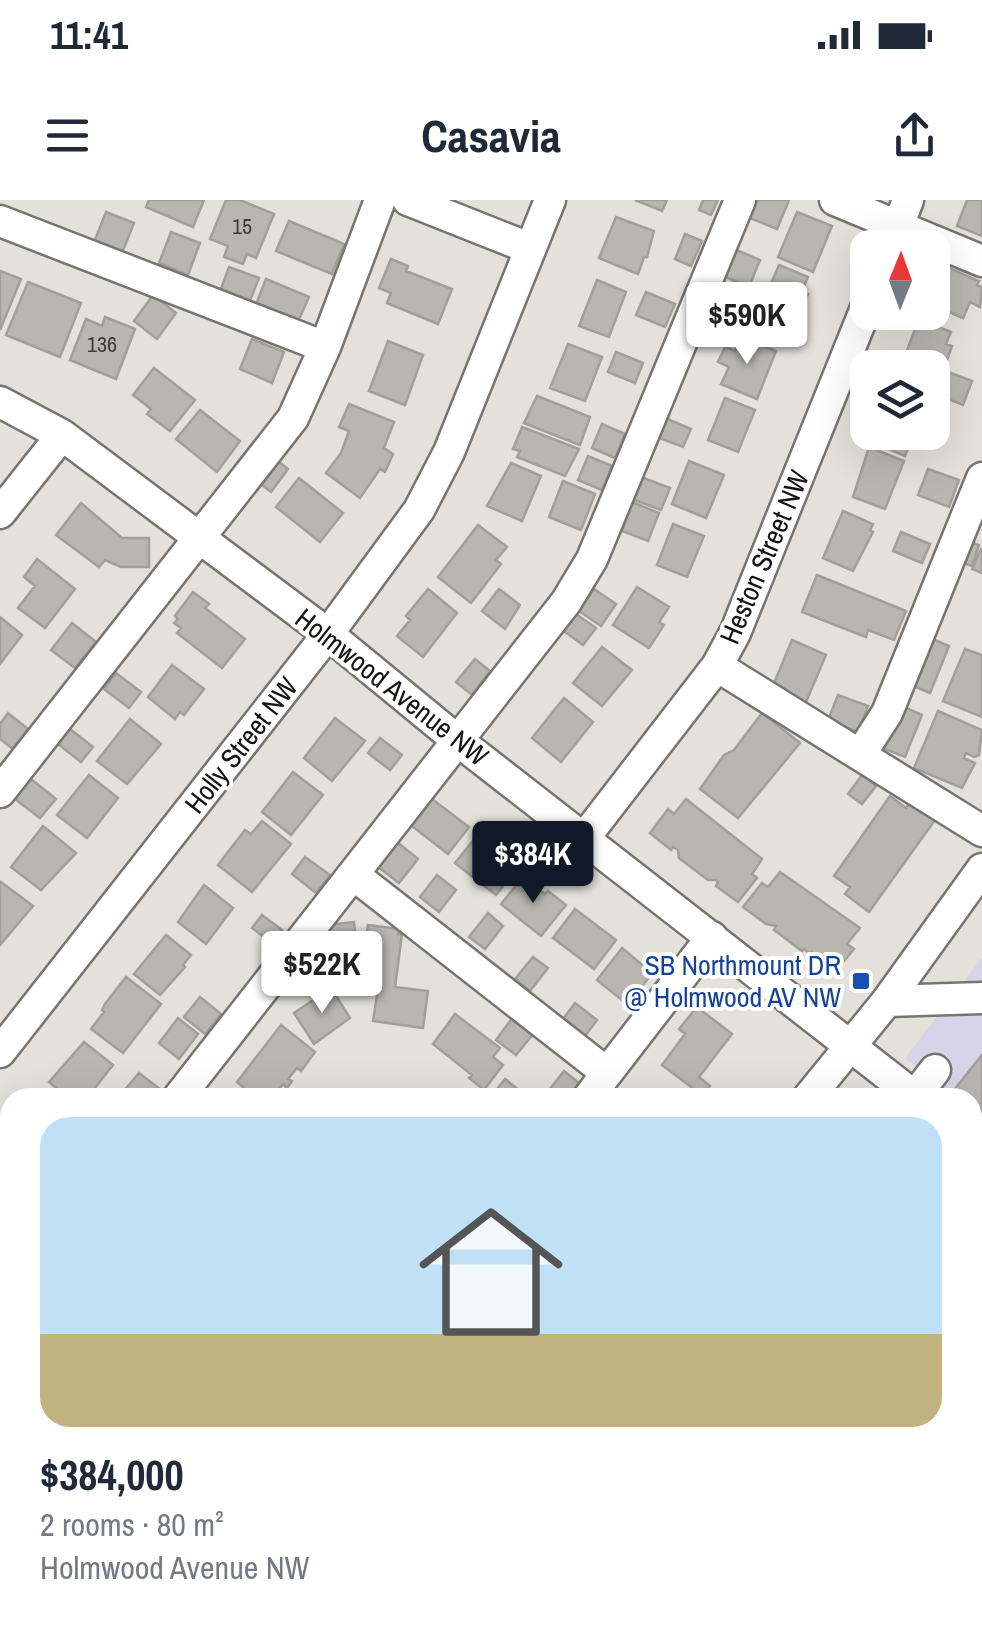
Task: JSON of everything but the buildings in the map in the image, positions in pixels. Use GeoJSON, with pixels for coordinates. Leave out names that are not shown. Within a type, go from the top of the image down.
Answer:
{"type":"FeatureCollection","features":[{"type":"Feature","properties":{"kind":"street"},"geometry":{"type":"LineString","coordinates":[[0,792],[293,418],[325,347],[380,200]]}},
{"type":"Feature","properties":{"kind":"street"},"geometry":{"type":"LineString","coordinates":[[408,200],[529,248]]}},
{"type":"Feature","properties":{"kind":"street","name":"Holly Street NW"},"geometry":{"type":"LineString","coordinates":[[0,1052],[328,634],[419,510],[449,452],[550,200]]}},
{"type":"Feature","properties":{"kind":"street"},"geometry":{"type":"LineString","coordinates":[[186,1088],[566,602],[592,559],[740,200]]}},
{"type":"Feature","properties":{"kind":"street"},"geometry":{"type":"LineString","coordinates":[[835,200],[982,261]]}},
{"type":"Feature","properties":{"kind":"street"},"geometry":{"type":"LineString","coordinates":[[0,221],[325,347]]}},
{"type":"Feature","properties":{"kind":"street","name":"Heston Street NW"},"geometry":{"type":"LineString","coordinates":[[585,837],[717,666],[736,633],[858,330]]}},
{"type":"Feature","properties":{"kind":"street","name":"Holmwood Avenue NW"},"geometry":{"type":"LineString","coordinates":[[0,402],[62,435],[328,634],[457,740],[904,1088]]}},
{"type":"Feature","properties":{"kind":"street"},"geometry":{"type":"LineString","coordinates":[[0,513],[62,435]]}},
{"type":"Feature","properties":{"kind":"street"},"geometry":{"type":"LineString","coordinates":[[860,755],[887,713],[982,478]]}},
{"type":"Feature","properties":{"kind":"street"},"geometry":{"type":"LineString","coordinates":[[717,666],[982,831]]}},
{"type":"Feature","properties":{"kind":"street"},"geometry":{"type":"LineString","coordinates":[[816,1088],[887,1001],[982,869]]}},
{"type":"Feature","properties":{"kind":"street"},"geometry":{"type":"LineString","coordinates":[[354,876],[607,1073]]}},
{"type":"Feature","properties":{"kind":"street"},"geometry":{"type":"LineString","coordinates":[[596,1088],[712,937]]}},
{"type":"Feature","properties":{"kind":"street"},"geometry":{"type":"LineString","coordinates":[[887,1001],[982,998]]}},
{"type":"Feature","properties":{"kind":"street"},"geometry":{"type":"LineString","coordinates":[[922,1088],[935,1070]]}},
{"type":"Feature","properties":{"kind":"shaded area"},"geometry":{"type":"Polygon","coordinates":[[[982,958],[982,1088],[943,1088],[905,1058],[982,958]]]}},
{"type":"Feature","properties":{"kind":"place","name":"SB Northmount DR @ Holmwood AV NW"},"geometry":{"type":"Point","coordinates":[861,981]}}]}
